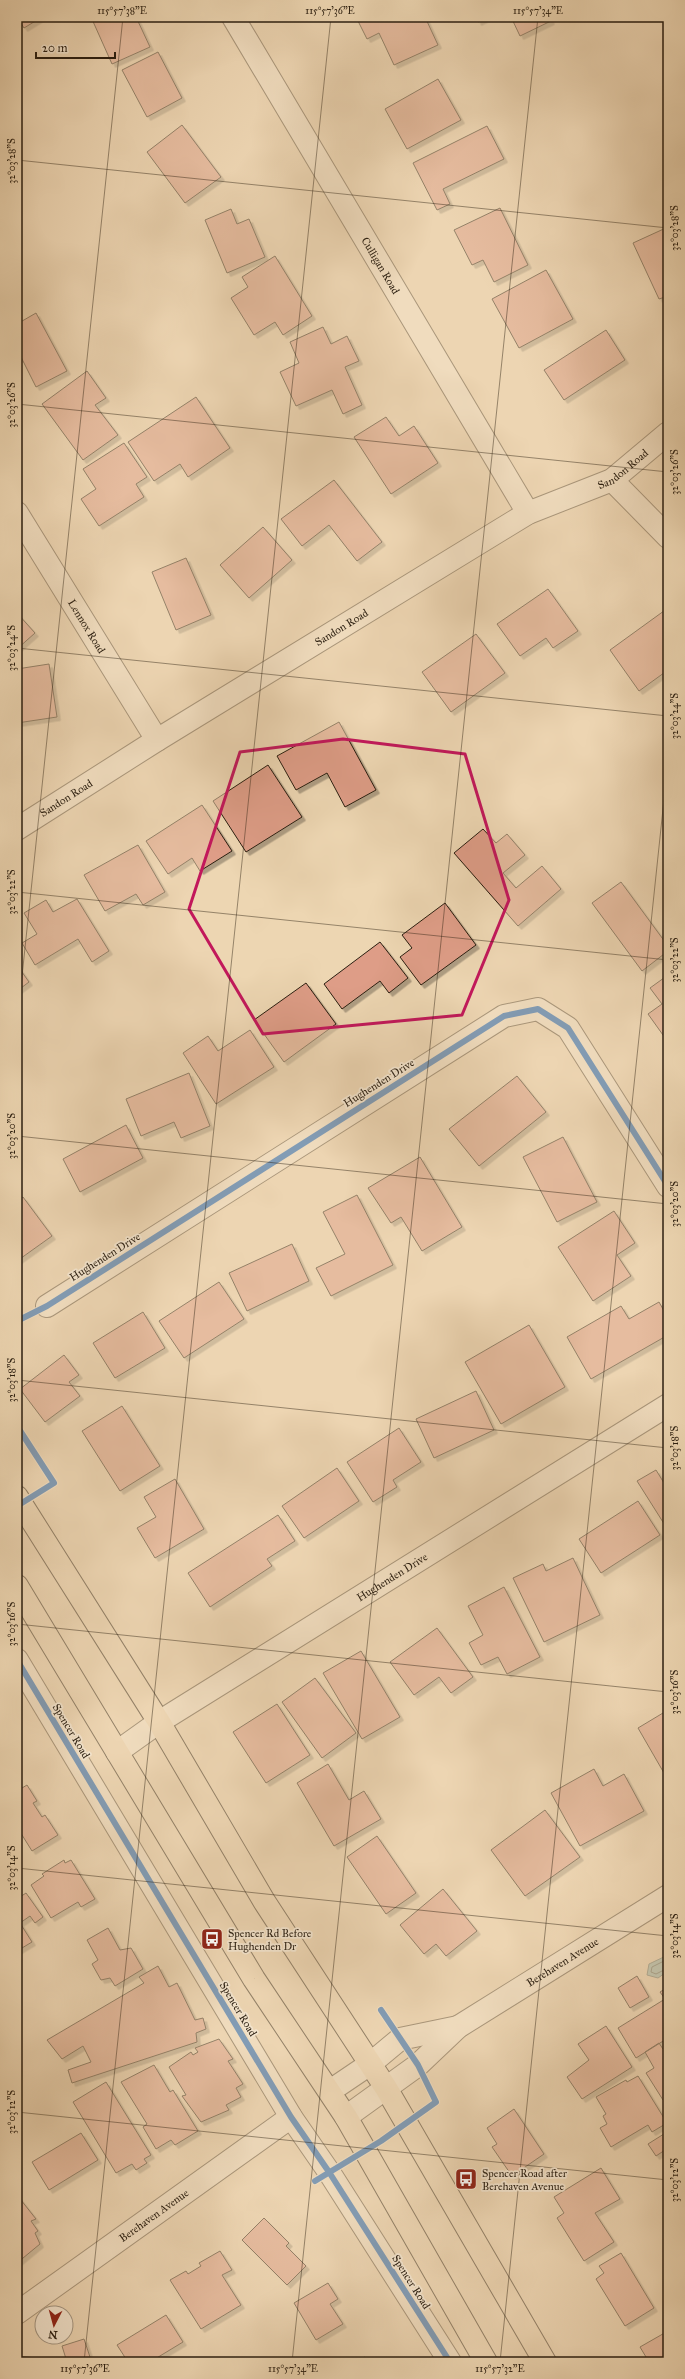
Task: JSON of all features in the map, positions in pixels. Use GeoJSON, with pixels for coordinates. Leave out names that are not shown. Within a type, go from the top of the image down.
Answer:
{"type":"FeatureCollection","features":[{"type":"Feature","properties":{"kind":"main road"},"geometry":{"type":"LineString","coordinates":[[17,1497],[159,1722],[264,1901],[386,2088],[545,2362]]}},
{"type":"Feature","properties":{"kind":"main road"},"geometry":{"type":"LineString","coordinates":[[17,1586],[254,1979],[346,2117],[486,2362]]}},
{"type":"Feature","properties":{"kind":"street","name":"Culligan Road"},"geometry":{"type":"LineString","coordinates":[[239,19],[528,513]]}},
{"type":"Feature","properties":{"kind":"street","name":"Sandon Road"},"geometry":{"type":"LineString","coordinates":[[17,829],[157,740],[528,513],[612,480],[668,433]]}},
{"type":"Feature","properties":{"kind":"street"},"geometry":{"type":"LineString","coordinates":[[612,480],[668,537]]}},
{"type":"Feature","properties":{"kind":"street","name":"Lennox Road"},"geometry":{"type":"LineString","coordinates":[[17,513],[157,740]]}},
{"type":"Feature","properties":{"kind":"street","name":"Hughenden Drive"},"geometry":{"type":"LineString","coordinates":[[48,1306],[504,1016],[538,1010],[568,1028],[668,1186]]}},
{"type":"Feature","properties":{"kind":"street","name":"Hughenden Drive"},"geometry":{"type":"LineString","coordinates":[[117,1752],[159,1722],[668,1405]]}},
{"type":"Feature","properties":{"kind":"street","name":"Spencer Road"},"geometry":{"type":"LineString","coordinates":[[17,1660],[291,2117],[329,2172],[450,2362]]}},
{"type":"Feature","properties":{"kind":"street","name":"Berehaven Avenue"},"geometry":{"type":"LineString","coordinates":[[346,2117],[418,2065],[458,2027],[668,1896]]}},
{"type":"Feature","properties":{"kind":"street","name":"Berehaven Avenue"},"geometry":{"type":"LineString","coordinates":[[330,2091],[370,2064],[400,2039],[458,2027]]}},
{"type":"Feature","properties":{"kind":"street","name":"Berehaven Avenue"},"geometry":{"type":"LineString","coordinates":[[17,2313],[291,2117]]}},
{"type":"Feature","properties":{"kind":"highlighted area"},"geometry":{"type":"Polygon","coordinates":[[[343,739],[465,754],[509,900],[462,1015],[263,1034],[189,909],[240,752],[343,739]]]}},
{"type":"Feature","properties":{"kind":"water"},"geometry":{"type":"Polygon","coordinates":[[[668,1955],[668,1971],[658,1978],[647,1975],[649,1964],[668,1955]]]}},
{"type":"Feature","properties":{"kind":"building"},"geometry":{"type":"Polygon","coordinates":[[[17,17],[42,17],[24,28],[17,17]]]}},
{"type":"Feature","properties":{"kind":"building"},"geometry":{"type":"Polygon","coordinates":[[[91,17],[136,17],[150,47],[112,64],[91,17]]]}},
{"type":"Feature","properties":{"kind":"building"},"geometry":{"type":"Polygon","coordinates":[[[356,17],[425,17],[438,45],[394,65],[379,33],[367,39],[356,17]]]}},
{"type":"Feature","properties":{"kind":"building"},"geometry":{"type":"Polygon","coordinates":[[[476,17],[488,17],[478,22],[476,17]]]}},
{"type":"Feature","properties":{"kind":"building"},"geometry":{"type":"Polygon","coordinates":[[[511,17],[549,17],[551,21],[520,36],[511,17]]]}},
{"type":"Feature","properties":{"kind":"building"},"geometry":{"type":"Polygon","coordinates":[[[158,52],[182,98],[147,117],[122,70],[158,52]]]}},
{"type":"Feature","properties":{"kind":"building"},"geometry":{"type":"Polygon","coordinates":[[[438,79],[461,120],[407,149],[385,109],[438,79]]]}},
{"type":"Feature","properties":{"kind":"building"},"geometry":{"type":"Polygon","coordinates":[[[182,125],[221,177],[185,203],[147,152],[182,125]]]}},
{"type":"Feature","properties":{"kind":"building"},"geometry":{"type":"Polygon","coordinates":[[[487,126],[504,159],[443,189],[450,204],[437,210],[413,163],[487,126]]]}},
{"type":"Feature","properties":{"kind":"building"},"geometry":{"type":"Polygon","coordinates":[[[500,208],[528,265],[494,282],[483,260],[472,265],[454,230],[500,208]]]}},
{"type":"Feature","properties":{"kind":"building"},"geometry":{"type":"Polygon","coordinates":[[[231,209],[237,224],[249,219],[265,257],[227,273],[205,220],[231,209]]]}},
{"type":"Feature","properties":{"kind":"building"},"geometry":{"type":"Polygon","coordinates":[[[668,227],[668,296],[659,299],[633,243],[668,227]]]}},
{"type":"Feature","properties":{"kind":"building"},"geometry":{"type":"Polygon","coordinates":[[[275,256],[312,316],[283,335],[275,322],[254,335],[231,298],[248,287],[242,277],[275,256]]]}},
{"type":"Feature","properties":{"kind":"building"},"geometry":{"type":"Polygon","coordinates":[[[546,270],[573,319],[519,348],[492,299],[546,270]]]}},
{"type":"Feature","properties":{"kind":"building"},"geometry":{"type":"Polygon","coordinates":[[[36,313],[67,371],[36,387],[21,357],[17,359],[17,324],[36,313]]]}},
{"type":"Feature","properties":{"kind":"building"},"geometry":{"type":"Polygon","coordinates":[[[323,327],[331,344],[347,336],[359,361],[345,367],[362,405],[343,414],[332,390],[296,406],[280,372],[299,363],[290,342],[323,327]]]}},
{"type":"Feature","properties":{"kind":"building"},"geometry":{"type":"Polygon","coordinates":[[[606,330],[625,360],[564,400],[544,370],[606,330]]]}},
{"type":"Feature","properties":{"kind":"building"},"geometry":{"type":"Polygon","coordinates":[[[87,371],[106,398],[95,405],[118,435],[83,460],[42,404],[87,371]]]}},
{"type":"Feature","properties":{"kind":"building"},"geometry":{"type":"Polygon","coordinates":[[[196,397],[230,448],[188,477],[180,464],[154,481],[128,442],[196,397]]]}},
{"type":"Feature","properties":{"kind":"building"},"geometry":{"type":"Polygon","coordinates":[[[386,417],[399,436],[414,426],[438,463],[391,494],[354,437],[386,417]]]}},
{"type":"Feature","properties":{"kind":"building"},"geometry":{"type":"Polygon","coordinates":[[[124,443],[147,477],[136,484],[144,497],[99,526],[81,499],[96,489],[83,469],[124,443]]]}},
{"type":"Feature","properties":{"kind":"building"},"geometry":{"type":"Polygon","coordinates":[[[334,480],[382,542],[357,561],[329,525],[302,546],[281,519],[334,480]]]}},
{"type":"Feature","properties":{"kind":"building"},"geometry":{"type":"Polygon","coordinates":[[[263,527],[292,560],[249,598],[220,565],[263,527]]]}},
{"type":"Feature","properties":{"kind":"building"},"geometry":{"type":"Polygon","coordinates":[[[186,558],[211,615],[176,630],[152,572],[186,558]]]}},
{"type":"Feature","properties":{"kind":"building"},"geometry":{"type":"Polygon","coordinates":[[[548,589],[578,631],[553,648],[546,638],[520,656],[497,624],[548,589]]]}},
{"type":"Feature","properties":{"kind":"building"},"geometry":{"type":"Polygon","coordinates":[[[668,608],[668,670],[639,691],[610,650],[668,608]]]}},
{"type":"Feature","properties":{"kind":"building"},"geometry":{"type":"Polygon","coordinates":[[[17,613],[35,633],[17,649],[17,613]]]}},
{"type":"Feature","properties":{"kind":"building"},"geometry":{"type":"Polygon","coordinates":[[[476,634],[505,673],[451,712],[422,672],[476,634]]]}},
{"type":"Feature","properties":{"kind":"building"},"geometry":{"type":"Polygon","coordinates":[[[49,664],[57,717],[17,723],[17,669],[49,664]]]}},
{"type":"Feature","properties":{"kind":"building"},"geometry":{"type":"Polygon","coordinates":[[[339,722],[376,790],[345,807],[327,773],[296,790],[277,756],[339,722]]]}},
{"type":"Feature","properties":{"kind":"building"},"geometry":{"type":"Polygon","coordinates":[[[268,765],[302,817],[246,852],[213,801],[268,765]]]}},
{"type":"Feature","properties":{"kind":"building"},"geometry":{"type":"Polygon","coordinates":[[[202,805],[232,851],[200,871],[192,858],[168,874],[146,841],[202,805]]]}},
{"type":"Feature","properties":{"kind":"building"},"geometry":{"type":"Polygon","coordinates":[[[483,829],[496,843],[507,834],[525,855],[503,873],[516,888],[542,866],[561,889],[518,926],[454,853],[483,829]]]}},
{"type":"Feature","properties":{"kind":"building"},"geometry":{"type":"Polygon","coordinates":[[[138,845],[165,892],[143,905],[136,894],[105,911],[84,875],[138,845]]]}},
{"type":"Feature","properties":{"kind":"building"},"geometry":{"type":"Polygon","coordinates":[[[621,882],[668,946],[668,951],[642,971],[592,903],[621,882]]]}},
{"type":"Feature","properties":{"kind":"building"},"geometry":{"type":"Polygon","coordinates":[[[77,899],[109,951],[92,962],[78,939],[35,965],[22,943],[37,934],[24,913],[46,900],[53,912],[77,899]]]}},
{"type":"Feature","properties":{"kind":"building"},"geometry":{"type":"Polygon","coordinates":[[[445,903],[476,945],[421,985],[400,957],[412,948],[402,935],[445,903]]]}},
{"type":"Feature","properties":{"kind":"building"},"geometry":{"type":"Polygon","coordinates":[[[380,942],[408,978],[389,993],[380,981],[342,1009],[324,984],[380,942]]]}},
{"type":"Feature","properties":{"kind":"building"},"geometry":{"type":"Polygon","coordinates":[[[17,965],[29,982],[17,991],[17,965]]]}},
{"type":"Feature","properties":{"kind":"building"},"geometry":{"type":"Polygon","coordinates":[[[668,975],[668,1042],[648,1014],[662,1004],[650,988],[668,975]]]}},
{"type":"Feature","properties":{"kind":"building"},"geometry":{"type":"Polygon","coordinates":[[[306,983],[336,1024],[284,1062],[254,1020],[306,983]]]}},
{"type":"Feature","properties":{"kind":"building"},"geometry":{"type":"Polygon","coordinates":[[[250,1030],[274,1067],[216,1104],[183,1053],[208,1036],[218,1051],[250,1030]]]}},
{"type":"Feature","properties":{"kind":"building"},"geometry":{"type":"Polygon","coordinates":[[[189,1073],[210,1126],[181,1138],[174,1122],[141,1136],[126,1099],[189,1073]]]}},
{"type":"Feature","properties":{"kind":"building"},"geometry":{"type":"Polygon","coordinates":[[[517,1076],[546,1112],[479,1166],[449,1129],[517,1076]]]}},
{"type":"Feature","properties":{"kind":"building"},"geometry":{"type":"Polygon","coordinates":[[[126,1125],[143,1158],[80,1192],[63,1159],[126,1125]]]}},
{"type":"Feature","properties":{"kind":"building"},"geometry":{"type":"Polygon","coordinates":[[[563,1137],[597,1202],[557,1222],[523,1157],[563,1137]]]}},
{"type":"Feature","properties":{"kind":"building"},"geometry":{"type":"Polygon","coordinates":[[[420,1157],[462,1227],[422,1251],[401,1217],[391,1223],[368,1188],[420,1157]]]}},
{"type":"Feature","properties":{"kind":"building"},"geometry":{"type":"Polygon","coordinates":[[[357,1195],[393,1265],[331,1296],[316,1268],[345,1254],[323,1212],[357,1195]]]}},
{"type":"Feature","properties":{"kind":"building"},"geometry":{"type":"Polygon","coordinates":[[[23,1197],[52,1236],[17,1261],[17,1201],[23,1197]]]}},
{"type":"Feature","properties":{"kind":"building"},"geometry":{"type":"Polygon","coordinates":[[[614,1211],[635,1243],[617,1255],[631,1276],[593,1301],[558,1247],[614,1211]]]}},
{"type":"Feature","properties":{"kind":"building"},"geometry":{"type":"Polygon","coordinates":[[[292,1244],[309,1281],[247,1311],[229,1273],[292,1244]]]}},
{"type":"Feature","properties":{"kind":"building"},"geometry":{"type":"Polygon","coordinates":[[[219,1282],[244,1319],[184,1358],[159,1321],[219,1282]]]}},
{"type":"Feature","properties":{"kind":"building"},"geometry":{"type":"Polygon","coordinates":[[[659,1302],[668,1318],[668,1335],[591,1379],[567,1337],[621,1306],[629,1319],[659,1302]]]}},
{"type":"Feature","properties":{"kind":"building"},"geometry":{"type":"Polygon","coordinates":[[[143,1312],[165,1348],[115,1378],[93,1343],[143,1312]]]}},
{"type":"Feature","properties":{"kind":"building"},"geometry":{"type":"Polygon","coordinates":[[[529,1325],[565,1387],[501,1424],[465,1362],[529,1325]]]}},
{"type":"Feature","properties":{"kind":"building"},"geometry":{"type":"Polygon","coordinates":[[[64,1355],[79,1375],[69,1382],[80,1396],[45,1422],[20,1389],[64,1355]]]}},
{"type":"Feature","properties":{"kind":"building"},"geometry":{"type":"Polygon","coordinates":[[[476,1391],[494,1430],[434,1458],[416,1419],[476,1391]]]}},
{"type":"Feature","properties":{"kind":"building"},"geometry":{"type":"Polygon","coordinates":[[[122,1406],[160,1466],[120,1491],[82,1431],[122,1406]]]}},
{"type":"Feature","properties":{"kind":"building"},"geometry":{"type":"Polygon","coordinates":[[[399,1428],[421,1462],[393,1480],[397,1487],[373,1502],[347,1462],[399,1428]]]}},
{"type":"Feature","properties":{"kind":"building"},"geometry":{"type":"Polygon","coordinates":[[[337,1468],[359,1501],[304,1538],[282,1506],[337,1468]]]}},
{"type":"Feature","properties":{"kind":"building"},"geometry":{"type":"Polygon","coordinates":[[[656,1470],[664,1483],[668,1481],[668,1530],[637,1481],[656,1470]]]}},
{"type":"Feature","properties":{"kind":"building"},"geometry":{"type":"Polygon","coordinates":[[[175,1479],[204,1529],[155,1558],[137,1528],[156,1517],[144,1497],[175,1479]]]}},
{"type":"Feature","properties":{"kind":"building"},"geometry":{"type":"Polygon","coordinates":[[[638,1501],[660,1535],[601,1573],[579,1539],[638,1501]]]}},
{"type":"Feature","properties":{"kind":"building"},"geometry":{"type":"Polygon","coordinates":[[[278,1515],[295,1541],[267,1559],[272,1566],[210,1607],[188,1573],[278,1515]]]}},
{"type":"Feature","properties":{"kind":"building"},"geometry":{"type":"Polygon","coordinates":[[[573,1558],[600,1615],[544,1642],[513,1578],[543,1564],[546,1571],[573,1558]]]}},
{"type":"Feature","properties":{"kind":"building"},"geometry":{"type":"Polygon","coordinates":[[[504,1587],[540,1657],[507,1674],[498,1657],[481,1665],[469,1643],[483,1635],[468,1606],[504,1587]]]}},
{"type":"Feature","properties":{"kind":"building"},"geometry":{"type":"Polygon","coordinates":[[[437,1628],[473,1677],[451,1693],[439,1677],[414,1695],[390,1662],[437,1628]]]}},
{"type":"Feature","properties":{"kind":"building"},"geometry":{"type":"Polygon","coordinates":[[[361,1651],[400,1717],[362,1739],[323,1673],[361,1651]]]}},
{"type":"Feature","properties":{"kind":"building"},"geometry":{"type":"Polygon","coordinates":[[[315,1678],[356,1733],[322,1758],[282,1702],[315,1678]]]}},
{"type":"Feature","properties":{"kind":"building"},"geometry":{"type":"Polygon","coordinates":[[[277,1704],[310,1755],[266,1783],[233,1732],[277,1704]]]}},
{"type":"Feature","properties":{"kind":"building"},"geometry":{"type":"Polygon","coordinates":[[[668,1710],[668,1780],[638,1728],[668,1710]]]}},
{"type":"Feature","properties":{"kind":"building"},"geometry":{"type":"Polygon","coordinates":[[[328,1764],[349,1800],[364,1791],[381,1819],[334,1846],[297,1783],[328,1764]]]}},
{"type":"Feature","properties":{"kind":"building"},"geometry":{"type":"Polygon","coordinates":[[[594,1769],[603,1786],[624,1774],[644,1811],[580,1846],[551,1793],[594,1769]]]}},
{"type":"Feature","properties":{"kind":"building"},"geometry":{"type":"Polygon","coordinates":[[[27,1785],[37,1801],[33,1803],[42,1817],[45,1815],[58,1835],[32,1851],[17,1827],[17,1791],[27,1785]]]}},
{"type":"Feature","properties":{"kind":"building"},"geometry":{"type":"Polygon","coordinates":[[[545,1810],[580,1857],[525,1896],[491,1850],[545,1810]]]}},
{"type":"Feature","properties":{"kind":"building"},"geometry":{"type":"Polygon","coordinates":[[[377,1836],[416,1893],[386,1914],[347,1857],[377,1836]]]}},
{"type":"Feature","properties":{"kind":"building"},"geometry":{"type":"Polygon","coordinates":[[[64,1860],[65,1863],[71,1860],[95,1899],[81,1907],[78,1902],[51,1918],[31,1885],[44,1876],[42,1874],[64,1860]]]}},
{"type":"Feature","properties":{"kind":"building"},"geometry":{"type":"Polygon","coordinates":[[[443,1889],[477,1931],[446,1956],[436,1944],[424,1954],[400,1925],[443,1889]]]}},
{"type":"Feature","properties":{"kind":"building"},"geometry":{"type":"Polygon","coordinates":[[[26,1893],[43,1917],[35,1923],[30,1916],[20,1923],[32,1942],[17,1951],[17,1899],[26,1893]]]}},
{"type":"Feature","properties":{"kind":"building"},"geometry":{"type":"Polygon","coordinates":[[[108,1928],[120,1950],[131,1948],[143,1969],[115,1986],[110,1978],[101,1980],[92,1964],[98,1960],[87,1940],[108,1928]]]}},
{"type":"Feature","properties":{"kind":"building"},"geometry":{"type":"Polygon","coordinates":[[[158,1966],[169,1987],[177,1983],[195,2020],[203,2018],[206,2029],[196,2033],[197,2042],[72,2083],[68,2070],[91,2062],[83,2046],[62,2059],[47,2040],[144,1983],[139,1977],[158,1966]]]}},
{"type":"Feature","properties":{"kind":"building"},"geometry":{"type":"Polygon","coordinates":[[[637,1976],[649,1997],[630,2008],[618,1988],[637,1976]]]}},
{"type":"Feature","properties":{"kind":"building"},"geometry":{"type":"Polygon","coordinates":[[[668,1987],[668,2038],[636,2058],[618,2028],[665,1999],[660,1992],[668,1987]]]}},
{"type":"Feature","properties":{"kind":"building"},"geometry":{"type":"Polygon","coordinates":[[[606,2026],[632,2067],[582,2099],[567,2077],[589,2060],[578,2044],[606,2026]]]}},
{"type":"Feature","properties":{"kind":"building"},"geometry":{"type":"Polygon","coordinates":[[[219,2039],[233,2059],[228,2061],[243,2084],[236,2088],[241,2097],[226,2105],[229,2110],[201,2122],[182,2096],[186,2095],[169,2067],[191,2052],[193,2055],[198,2052],[195,2048],[219,2039]]]}},
{"type":"Feature","properties":{"kind":"building"},"geometry":{"type":"Polygon","coordinates":[[[659,2043],[663,2049],[668,2046],[668,2097],[663,2100],[646,2073],[654,2068],[645,2052],[659,2043]]]}},
{"type":"Feature","properties":{"kind":"building"},"geometry":{"type":"Polygon","coordinates":[[[154,2065],[170,2092],[173,2090],[198,2131],[175,2145],[171,2140],[156,2149],[143,2127],[147,2124],[121,2082],[154,2065]]]}},
{"type":"Feature","properties":{"kind":"building"},"geometry":{"type":"Polygon","coordinates":[[[638,2076],[667,2123],[652,2132],[648,2125],[611,2147],[600,2128],[607,2124],[603,2116],[606,2114],[596,2097],[626,2080],[627,2082],[638,2076]]]}},
{"type":"Feature","properties":{"kind":"building"},"geometry":{"type":"Polygon","coordinates":[[[106,2082],[151,2155],[144,2159],[147,2163],[136,2170],[132,2164],[116,2173],[73,2102],[106,2082]]]}},
{"type":"Feature","properties":{"kind":"building"},"geometry":{"type":"Polygon","coordinates":[[[514,2109],[544,2154],[512,2176],[492,2147],[497,2144],[487,2128],[514,2109]]]}},
{"type":"Feature","properties":{"kind":"building"},"geometry":{"type":"Polygon","coordinates":[[[667,2132],[668,2148],[656,2156],[648,2144],[667,2132]]]}},
{"type":"Feature","properties":{"kind":"building"},"geometry":{"type":"Polygon","coordinates":[[[81,2133],[98,2160],[49,2190],[32,2162],[81,2133]]]}},
{"type":"Feature","properties":{"kind":"building"},"geometry":{"type":"Polygon","coordinates":[[[601,2168],[620,2199],[595,2213],[614,2242],[584,2261],[557,2218],[564,2213],[554,2197],[601,2168]]]}},
{"type":"Feature","properties":{"kind":"building"},"geometry":{"type":"Polygon","coordinates":[[[17,2195],[36,2219],[31,2221],[38,2231],[35,2233],[40,2244],[17,2263],[17,2195]]]}},
{"type":"Feature","properties":{"kind":"building"},"geometry":{"type":"Polygon","coordinates":[[[264,2218],[289,2243],[286,2246],[306,2266],[287,2285],[242,2240],[264,2218]]]}},
{"type":"Feature","properties":{"kind":"building"},"geometry":{"type":"Polygon","coordinates":[[[220,2251],[232,2270],[222,2275],[241,2305],[201,2329],[170,2280],[186,2271],[188,2274],[201,2266],[199,2263],[220,2251]]]}},
{"type":"Feature","properties":{"kind":"building"},"geometry":{"type":"Polygon","coordinates":[[[621,2253],[654,2308],[625,2326],[596,2279],[604,2273],[599,2266],[621,2253]]]}},
{"type":"Feature","properties":{"kind":"building"},"geometry":{"type":"Polygon","coordinates":[[[328,2283],[338,2299],[330,2304],[343,2324],[316,2340],[294,2303],[328,2283]]]}},
{"type":"Feature","properties":{"kind":"building"},"geometry":{"type":"Polygon","coordinates":[[[166,2315],[183,2342],[150,2362],[128,2362],[117,2345],[166,2315]]]}},
{"type":"Feature","properties":{"kind":"building"},"geometry":{"type":"Polygon","coordinates":[[[668,2331],[668,2362],[649,2362],[640,2347],[668,2331]]]}},
{"type":"Feature","properties":{"kind":"building"},"geometry":{"type":"Polygon","coordinates":[[[84,2339],[91,2360],[67,2362],[62,2346],[74,2345],[74,2342],[84,2339]]]}},
{"type":"Feature","properties":{"kind":"building"},"geometry":{"type":"Polygon","coordinates":[[[365,2357],[368,2362],[356,2362],[365,2357]]]}},
{"type":"Feature","properties":{"kind":"cycle path"},"geometry":{"type":"LineString","coordinates":[[17,1321],[47,1306],[504,1016],[538,1009],[568,1028],[668,1186]]}},
{"type":"Feature","properties":{"kind":"cycle path"},"geometry":{"type":"LineString","coordinates":[[17,1426],[54,1483],[17,1506]]}},
{"type":"Feature","properties":{"kind":"cycle path"},"geometry":{"type":"LineString","coordinates":[[17,1660],[291,2117],[329,2172],[450,2362]]}},
{"type":"Feature","properties":{"kind":"cycle path"},"geometry":{"type":"LineString","coordinates":[[315,2181],[381,2141],[436,2102],[418,2065],[381,2010]]}},
{"type":"Feature","properties":{"kind":"place","name":"Spencer Rd Before Hughenden Dr"},"geometry":{"type":"Point","coordinates":[212,1939]}},
{"type":"Feature","properties":{"kind":"place","name":"Spencer Road after Berehaven Avenue"},"geometry":{"type":"Point","coordinates":[466,2179]}}]}
